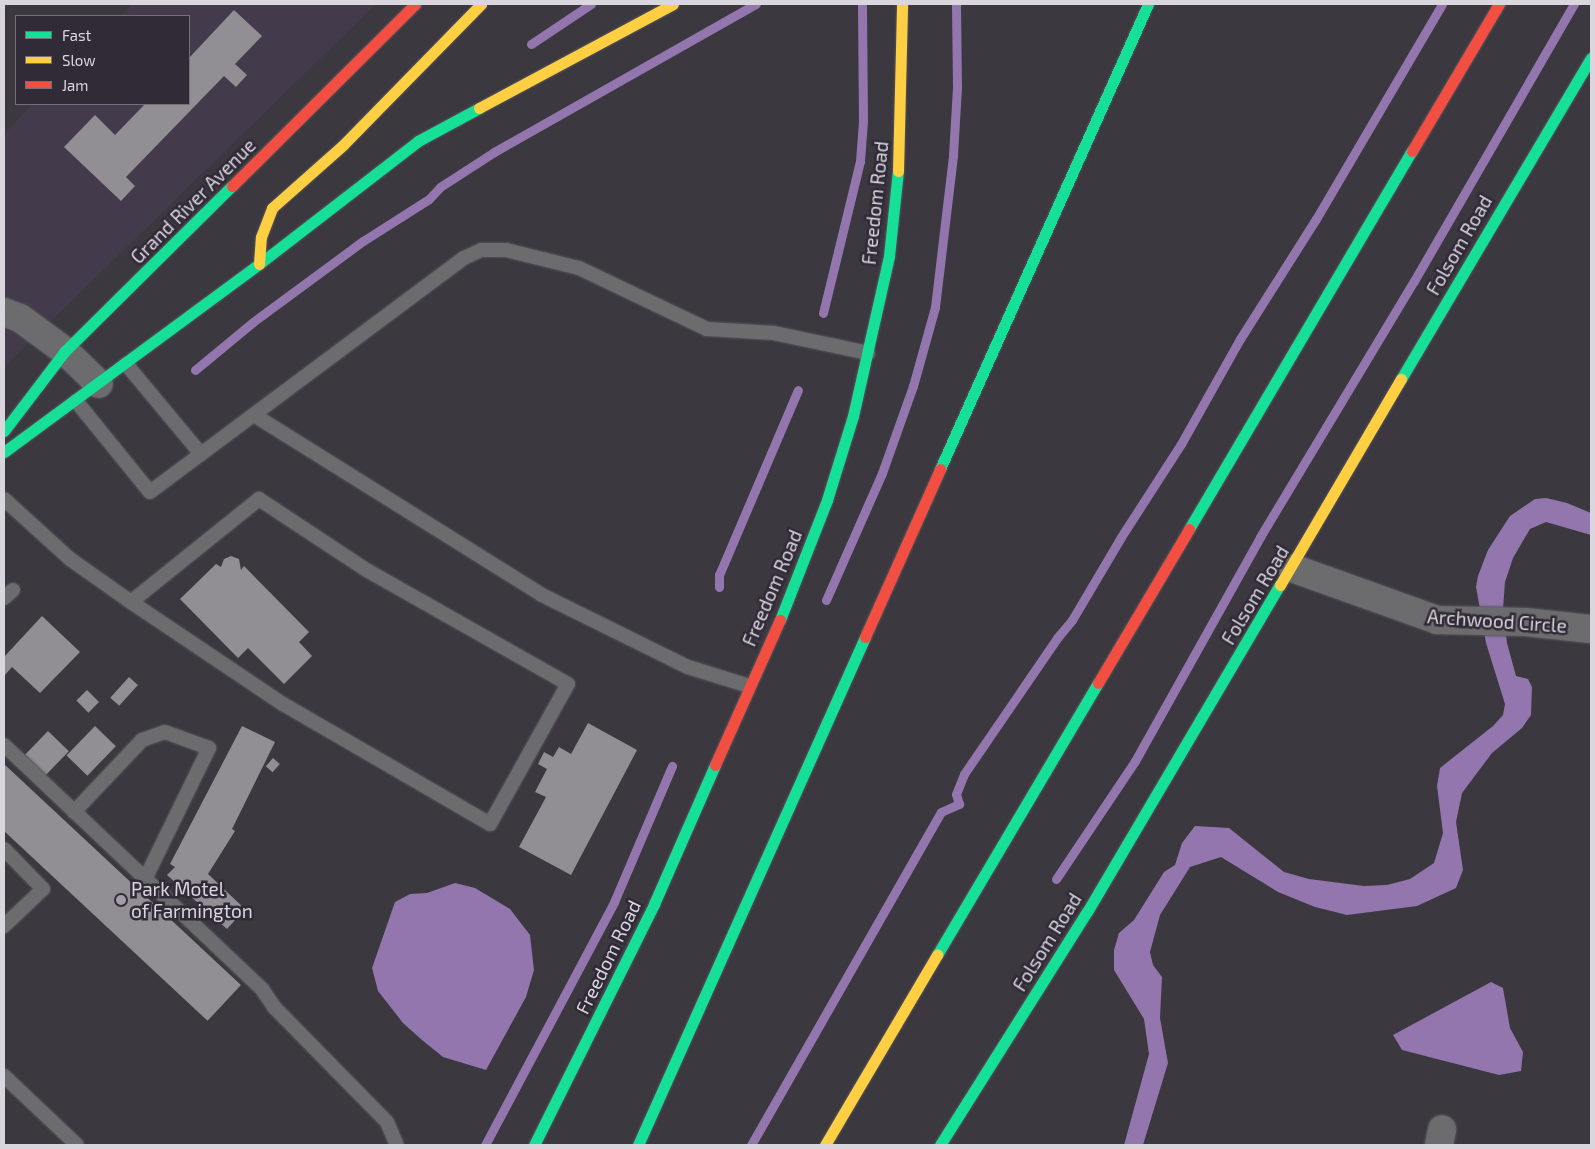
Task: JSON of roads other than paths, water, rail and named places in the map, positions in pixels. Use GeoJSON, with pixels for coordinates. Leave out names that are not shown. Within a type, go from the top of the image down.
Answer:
{"type":"FeatureCollection","features":[{"type":"Feature","properties":{"kind":"main road","name":"Grand River Avenue"},"geometry":{"type":"LineString","coordinates":[[4,431],[65,351],[415,4]]}},
{"type":"Feature","properties":{"kind":"main road"},"geometry":{"type":"LineString","coordinates":[[259,264],[261,237],[272,208],[344,144],[480,4]]}},
{"type":"Feature","properties":{"kind":"main road"},"geometry":{"type":"LineString","coordinates":[[4,452],[126,364],[418,141],[673,4]]}},
{"type":"Feature","properties":{"kind":"main road","name":"Freedom Road"},"geometry":{"type":"LineString","coordinates":[[534,1145],[654,904],[783,612],[827,500],[853,416],[889,256],[898,182],[903,64],[902,4]]}},
{"type":"Feature","properties":{"kind":"main road"},"geometry":{"type":"LineString","coordinates":[[638,1145],[1148,4]]}},
{"type":"Feature","properties":{"kind":"main road"},"geometry":{"type":"LineString","coordinates":[[825,1145],[1499,4]]}},
{"type":"Feature","properties":{"kind":"main road","name":"Folsom Road"},"geometry":{"type":"LineString","coordinates":[[940,1145],[1087,912],[1292,568],[1591,58]]}},
{"type":"Feature","properties":{"kind":"street"},"geometry":{"type":"LineString","coordinates":[[4,312],[20,318],[65,351],[99,384]]}},
{"type":"Feature","properties":{"kind":"street","name":"Archwood Circle"},"geometry":{"type":"LineString","coordinates":[[1292,568],[1415,614],[1437,620],[1525,622],[1591,629]]}},
{"type":"Feature","properties":{"kind":"lane"},"geometry":{"type":"LineString","coordinates":[[76,401],[150,492],[464,258],[481,250],[506,250],[579,268],[707,329],[774,333],[868,353]]}},
{"type":"Feature","properties":{"kind":"lane"},"geometry":{"type":"LineString","coordinates":[[126,364],[201,454]]}},
{"type":"Feature","properties":{"kind":"lane"},"geometry":{"type":"LineString","coordinates":[[254,415],[542,595],[688,666],[749,686]]}},
{"type":"Feature","properties":{"kind":"lane"},"geometry":{"type":"LineString","coordinates":[[4,499],[70,559],[132,602],[283,704],[490,824],[568,684],[368,571],[259,500],[132,602]]}},
{"type":"Feature","properties":{"kind":"lane"},"geometry":{"type":"LineString","coordinates":[[74,812],[142,740],[165,732],[209,748],[145,879]]}},
{"type":"Feature","properties":{"kind":"lane"},"geometry":{"type":"LineString","coordinates":[[4,746],[262,989],[274,1007],[387,1122],[396,1145]]}},
{"type":"Feature","properties":{"kind":"lane"},"geometry":{"type":"LineString","coordinates":[[4,849],[43,888],[4,926]]}},
{"type":"Feature","properties":{"kind":"lane"},"geometry":{"type":"LineString","coordinates":[[4,1076],[77,1145]]}},
{"type":"Feature","properties":{"kind":"waterway"},"geometry":{"type":"LineString","coordinates":[[531,44],[591,4]]}},
{"type":"Feature","properties":{"kind":"waterway"},"geometry":{"type":"LineString","coordinates":[[195,370],[253,322],[363,241],[429,199],[440,187],[494,152],[756,4]]}},
{"type":"Feature","properties":{"kind":"waterway"},"geometry":{"type":"LineString","coordinates":[[823,313],[860,161],[863,121],[862,4]]}},
{"type":"Feature","properties":{"kind":"waterway"},"geometry":{"type":"LineString","coordinates":[[826,600],[882,473],[913,386],[935,307],[953,155],[957,87],[956,4]]}},
{"type":"Feature","properties":{"kind":"waterway"},"geometry":{"type":"LineString","coordinates":[[751,1145],[941,812],[959,804],[956,794],[964,774],[1057,638],[1072,620],[1121,537],[1181,444],[1240,339],[1316,219],[1442,4]]}},
{"type":"Feature","properties":{"kind":"waterway"},"geometry":{"type":"LineString","coordinates":[[1056,879],[1135,761],[1260,537],[1414,281],[1574,4]]}},
{"type":"Feature","properties":{"kind":"waterway"},"geometry":{"type":"LineString","coordinates":[[719,587],[719,575],[798,390]]}},
{"type":"Feature","properties":{"kind":"waterway"},"geometry":{"type":"LineString","coordinates":[[485,1145],[614,902],[672,766]]}},
{"type":"Feature","properties":{"kind":"place","name":"Park Motel of Farmington"},"geometry":{"type":"Point","coordinates":[121,900]}}]}
